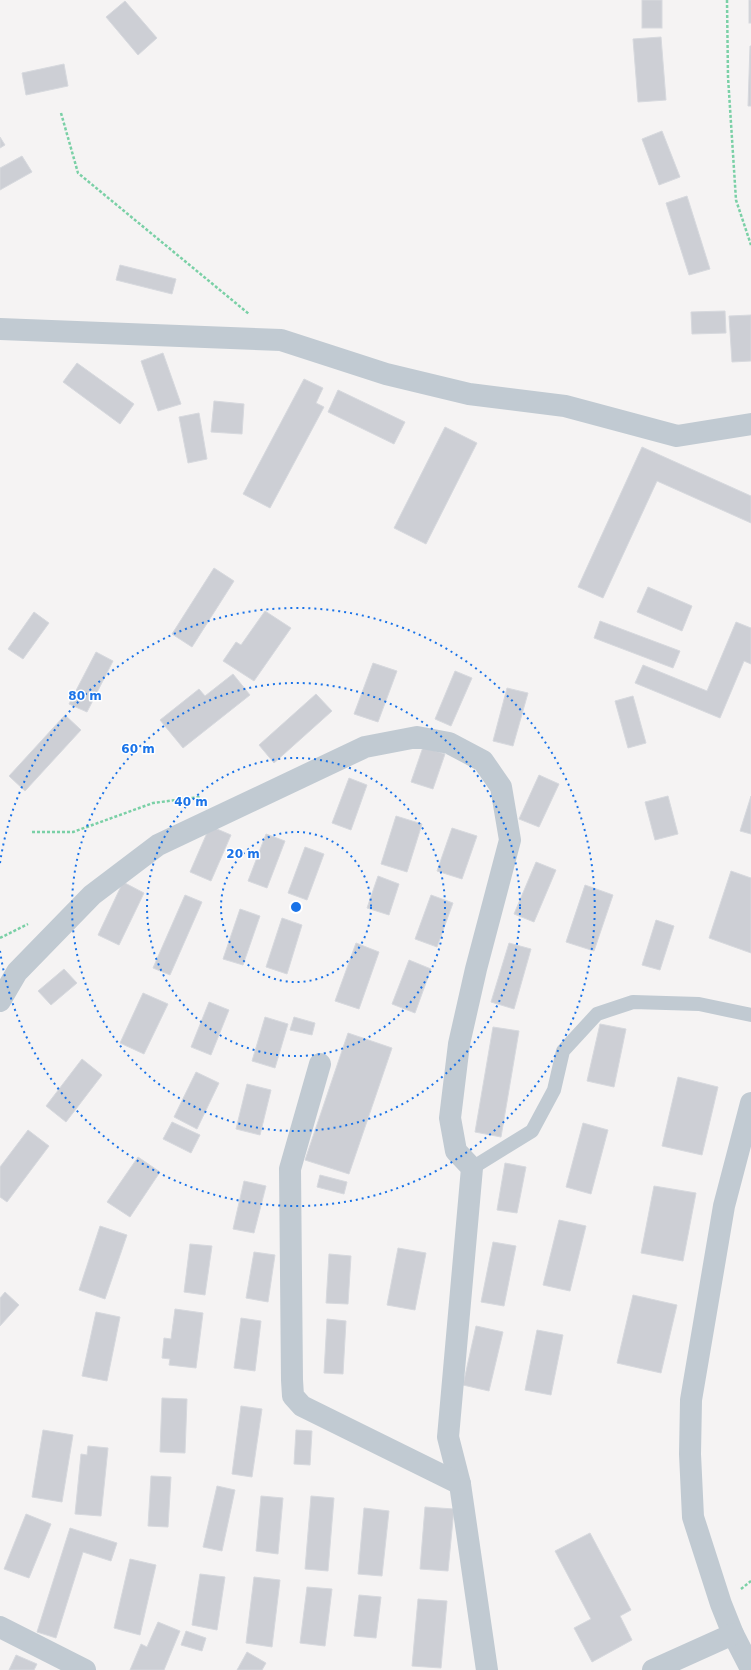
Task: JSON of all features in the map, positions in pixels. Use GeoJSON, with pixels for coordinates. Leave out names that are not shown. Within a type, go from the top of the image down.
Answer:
{"type":"FeatureCollection","features":[{"type":"Feature","properties":{"kind":"street"},"geometry":{"type":"LineString","coordinates":[[0,328],[281,340],[386,374],[469,394],[565,406],[677,436],[751,424]]}},
{"type":"Feature","properties":{"kind":"street"},"geometry":{"type":"LineString","coordinates":[[0,1001],[17,972],[92,895],[158,845],[365,747],[417,738],[449,743],[483,761],[501,787],[510,840],[476,969],[461,1036],[450,1118],[456,1151],[472,1168],[448,1437],[460,1484],[487,1670]]}},
{"type":"Feature","properties":{"kind":"street"},"geometry":{"type":"LineString","coordinates":[[320,1064],[290,1169],[293,1396],[302,1406],[460,1484]]}},
{"type":"Feature","properties":{"kind":"street"},"geometry":{"type":"LineString","coordinates":[[751,1102],[724,1206],[691,1400],[690,1454],[693,1517],[721,1604],[733,1634],[751,1669]]}},
{"type":"Feature","properties":{"kind":"street"},"geometry":{"type":"LineString","coordinates":[[0,1627],[85,1670]]}},
{"type":"Feature","properties":{"kind":"street"},"geometry":{"type":"LineString","coordinates":[[653,1670],[733,1634]]}},
{"type":"Feature","properties":{"kind":"lane"},"geometry":{"type":"LineString","coordinates":[[472,1168],[532,1130],[554,1090],[563,1051],[597,1014],[633,1002],[699,1004],[751,1015]]}},
{"type":"Feature","properties":{"kind":"path"},"geometry":{"type":"LineString","coordinates":[[728,0],[728,77],[736,200],[751,245]]}},
{"type":"Feature","properties":{"kind":"path"},"geometry":{"type":"LineString","coordinates":[[61,114],[78,173],[252,317]]}},
{"type":"Feature","properties":{"kind":"path"},"geometry":{"type":"LineString","coordinates":[[32,832],[73,832],[153,803],[200,797]]}},
{"type":"Feature","properties":{"kind":"building"},"geometry":{"type":"Polygon","coordinates":[[[642,0],[662,0],[662,28],[642,28],[642,0]]]}},
{"type":"Feature","properties":{"kind":"building"},"geometry":{"type":"Polygon","coordinates":[[[749,0],[751,0],[751,23],[749,23],[749,0]]]}},
{"type":"Feature","properties":{"kind":"building"},"geometry":{"type":"Polygon","coordinates":[[[125,1],[157,38],[138,55],[106,17],[125,1]]]}},
{"type":"Feature","properties":{"kind":"building"},"geometry":{"type":"Polygon","coordinates":[[[661,37],[666,100],[638,102],[633,39],[661,37]]]}},
{"type":"Feature","properties":{"kind":"building"},"geometry":{"type":"Polygon","coordinates":[[[750,46],[751,106],[748,106],[750,46]]]}},
{"type":"Feature","properties":{"kind":"building"},"geometry":{"type":"Polygon","coordinates":[[[64,64],[68,86],[26,95],[22,73],[64,64]]]}},
{"type":"Feature","properties":{"kind":"building"},"geometry":{"type":"Polygon","coordinates":[[[662,131],[680,177],[659,185],[642,139],[662,131]]]}},
{"type":"Feature","properties":{"kind":"building"},"geometry":{"type":"Polygon","coordinates":[[[0,137],[5,145],[0,148],[0,137]]]}},
{"type":"Feature","properties":{"kind":"building"},"geometry":{"type":"Polygon","coordinates":[[[22,156],[32,172],[0,190],[0,168],[22,156]]]}},
{"type":"Feature","properties":{"kind":"building"},"geometry":{"type":"Polygon","coordinates":[[[687,196],[710,269],[689,275],[666,203],[687,196]]]}},
{"type":"Feature","properties":{"kind":"building"},"geometry":{"type":"Polygon","coordinates":[[[120,265],[176,279],[172,294],[116,280],[120,265]]]}},
{"type":"Feature","properties":{"kind":"building"},"geometry":{"type":"Polygon","coordinates":[[[725,311],[726,333],[692,334],[691,312],[725,311]]]}},
{"type":"Feature","properties":{"kind":"building"},"geometry":{"type":"Polygon","coordinates":[[[751,315],[751,361],[732,362],[729,316],[751,315]]]}},
{"type":"Feature","properties":{"kind":"building"},"geometry":{"type":"Polygon","coordinates":[[[163,353],[181,404],[158,411],[141,361],[163,353]]]}},
{"type":"Feature","properties":{"kind":"building"},"geometry":{"type":"Polygon","coordinates":[[[77,363],[134,404],[120,424],[63,382],[77,363]]]}},
{"type":"Feature","properties":{"kind":"building"},"geometry":{"type":"Polygon","coordinates":[[[304,379],[323,388],[316,403],[324,407],[270,508],[243,494],[304,379]]]}},
{"type":"Feature","properties":{"kind":"building"},"geometry":{"type":"Polygon","coordinates":[[[338,390],[405,422],[394,444],[328,412],[338,390]]]}},
{"type":"Feature","properties":{"kind":"building"},"geometry":{"type":"Polygon","coordinates":[[[214,401],[244,404],[242,434],[211,432],[214,401]]]}},
{"type":"Feature","properties":{"kind":"building"},"geometry":{"type":"Polygon","coordinates":[[[199,413],[207,459],[188,463],[179,417],[199,413]]]}},
{"type":"Feature","properties":{"kind":"building"},"geometry":{"type":"Polygon","coordinates":[[[445,427],[477,443],[426,544],[394,528],[445,427]]]}},
{"type":"Feature","properties":{"kind":"building"},"geometry":{"type":"Polygon","coordinates":[[[642,447],[751,496],[751,523],[657,481],[603,598],[578,587],[642,447]]]}},
{"type":"Feature","properties":{"kind":"building"},"geometry":{"type":"Polygon","coordinates":[[[214,568],[234,581],[192,647],[172,634],[214,568]]]}},
{"type":"Feature","properties":{"kind":"building"},"geometry":{"type":"Polygon","coordinates":[[[648,587],[692,606],[682,631],[637,612],[648,587]]]}},
{"type":"Feature","properties":{"kind":"building"},"geometry":{"type":"Polygon","coordinates":[[[265,611],[291,628],[254,681],[223,661],[236,642],[241,645],[265,611]]]}},
{"type":"Feature","properties":{"kind":"building"},"geometry":{"type":"Polygon","coordinates":[[[34,612],[49,623],[23,659],[8,649],[34,612]]]}},
{"type":"Feature","properties":{"kind":"building"},"geometry":{"type":"Polygon","coordinates":[[[600,621],[680,651],[673,668],[594,638],[600,621]]]}},
{"type":"Feature","properties":{"kind":"building"},"geometry":{"type":"Polygon","coordinates":[[[736,622],[751,628],[751,664],[744,661],[720,718],[635,683],[643,665],[707,691],[736,622]]]}},
{"type":"Feature","properties":{"kind":"building"},"geometry":{"type":"Polygon","coordinates":[[[96,652],[113,661],[87,712],[69,704],[96,652]]]}},
{"type":"Feature","properties":{"kind":"building"},"geometry":{"type":"Polygon","coordinates":[[[373,663],[397,671],[378,722],[354,714],[373,663]]]}},
{"type":"Feature","properties":{"kind":"building"},"geometry":{"type":"Polygon","coordinates":[[[455,671],[472,678],[451,726],[435,719],[455,671]]]}},
{"type":"Feature","properties":{"kind":"building"},"geometry":{"type":"Polygon","coordinates":[[[233,674],[250,695],[183,748],[160,720],[199,689],[205,696],[233,674]]]}},
{"type":"Feature","properties":{"kind":"building"},"geometry":{"type":"Polygon","coordinates":[[[507,688],[528,693],[513,746],[493,741],[507,688]]]}},
{"type":"Feature","properties":{"kind":"building"},"geometry":{"type":"Polygon","coordinates":[[[316,694],[332,711],[274,763],[259,745],[316,694]]]}},
{"type":"Feature","properties":{"kind":"building"},"geometry":{"type":"Polygon","coordinates":[[[633,696],[646,743],[628,748],[615,701],[633,696]]]}},
{"type":"Feature","properties":{"kind":"building"},"geometry":{"type":"Polygon","coordinates":[[[65,715],[81,730],[25,791],[9,776],[65,715]]]}},
{"type":"Feature","properties":{"kind":"building"},"geometry":{"type":"Polygon","coordinates":[[[423,747],[445,754],[433,789],[411,782],[423,747]]]}},
{"type":"Feature","properties":{"kind":"building"},"geometry":{"type":"Polygon","coordinates":[[[539,775],[559,784],[539,827],[519,819],[539,775]]]}},
{"type":"Feature","properties":{"kind":"building"},"geometry":{"type":"Polygon","coordinates":[[[349,778],[367,785],[351,830],[332,823],[349,778]]]}},
{"type":"Feature","properties":{"kind":"building"},"geometry":{"type":"Polygon","coordinates":[[[668,796],[678,834],[655,840],[645,802],[668,796]]]}},
{"type":"Feature","properties":{"kind":"building"},"geometry":{"type":"Polygon","coordinates":[[[751,796],[751,834],[740,831],[751,796]]]}},
{"type":"Feature","properties":{"kind":"building"},"geometry":{"type":"Polygon","coordinates":[[[396,816],[422,824],[407,872],[381,864],[396,816]]]}},
{"type":"Feature","properties":{"kind":"building"},"geometry":{"type":"Polygon","coordinates":[[[210,826],[231,835],[211,881],[190,872],[210,826]]]}},
{"type":"Feature","properties":{"kind":"building"},"geometry":{"type":"Polygon","coordinates":[[[452,828],[477,836],[462,879],[437,871],[452,828]]]}},
{"type":"Feature","properties":{"kind":"building"},"geometry":{"type":"Polygon","coordinates":[[[266,834],[285,841],[267,888],[248,881],[266,834]]]}},
{"type":"Feature","properties":{"kind":"building"},"geometry":{"type":"Polygon","coordinates":[[[305,847],[324,854],[307,900],[288,893],[305,847]]]}},
{"type":"Feature","properties":{"kind":"building"},"geometry":{"type":"Polygon","coordinates":[[[536,862],[556,870],[534,922],[514,914],[536,862]]]}},
{"type":"Feature","properties":{"kind":"building"},"geometry":{"type":"Polygon","coordinates":[[[731,871],[751,878],[751,953],[709,938],[731,871]]]}},
{"type":"Feature","properties":{"kind":"building"},"geometry":{"type":"Polygon","coordinates":[[[378,876],[399,884],[389,915],[367,908],[378,876]]]}},
{"type":"Feature","properties":{"kind":"building"},"geometry":{"type":"Polygon","coordinates":[[[123,882],[144,893],[119,945],[98,935],[123,882]]]}},
{"type":"Feature","properties":{"kind":"building"},"geometry":{"type":"Polygon","coordinates":[[[585,885],[613,895],[594,951],[566,942],[585,885]]]}},
{"type":"Feature","properties":{"kind":"building"},"geometry":{"type":"Polygon","coordinates":[[[185,895],[202,902],[170,975],[153,968],[185,895]]]}},
{"type":"Feature","properties":{"kind":"building"},"geometry":{"type":"Polygon","coordinates":[[[431,895],[453,903],[437,947],[415,939],[431,895]]]}},
{"type":"Feature","properties":{"kind":"building"},"geometry":{"type":"Polygon","coordinates":[[[240,909],[260,916],[243,965],[223,959],[240,909]]]}},
{"type":"Feature","properties":{"kind":"building"},"geometry":{"type":"Polygon","coordinates":[[[282,918],[302,925],[287,974],[266,967],[282,918]]]}},
{"type":"Feature","properties":{"kind":"building"},"geometry":{"type":"Polygon","coordinates":[[[656,920],[674,926],[660,970],[642,965],[656,920]]]}},
{"type":"Feature","properties":{"kind":"building"},"geometry":{"type":"Polygon","coordinates":[[[356,943],[379,952],[359,1009],[335,1001],[356,943]]]}},
{"type":"Feature","properties":{"kind":"building"},"geometry":{"type":"Polygon","coordinates":[[[509,943],[531,949],[514,1009],[491,1002],[509,943]]]}},
{"type":"Feature","properties":{"kind":"building"},"geometry":{"type":"Polygon","coordinates":[[[409,960],[431,969],[415,1013],[392,1004],[409,960]]]}},
{"type":"Feature","properties":{"kind":"building"},"geometry":{"type":"Polygon","coordinates":[[[64,969],[77,983],[51,1005],[38,991],[64,969]]]}},
{"type":"Feature","properties":{"kind":"building"},"geometry":{"type":"Polygon","coordinates":[[[143,993],[168,1004],[144,1054],[120,1043],[143,993]]]}},
{"type":"Feature","properties":{"kind":"building"},"geometry":{"type":"Polygon","coordinates":[[[209,1002],[229,1010],[211,1055],[191,1047],[209,1002]]]}},
{"type":"Feature","properties":{"kind":"building"},"geometry":{"type":"Polygon","coordinates":[[[265,1017],[288,1024],[275,1068],[252,1061],[265,1017]]]}},
{"type":"Feature","properties":{"kind":"building"},"geometry":{"type":"Polygon","coordinates":[[[294,1017],[315,1023],[312,1035],[290,1030],[294,1017]]]}},
{"type":"Feature","properties":{"kind":"building"},"geometry":{"type":"Polygon","coordinates":[[[600,1024],[626,1029],[614,1087],[587,1081],[600,1024]]]}},
{"type":"Feature","properties":{"kind":"building"},"geometry":{"type":"Polygon","coordinates":[[[493,1027],[519,1031],[501,1137],[475,1132],[493,1027]]]}},
{"type":"Feature","properties":{"kind":"building"},"geometry":{"type":"Polygon","coordinates":[[[348,1033],[392,1048],[349,1174],[305,1160],[348,1033]]]}},
{"type":"Feature","properties":{"kind":"building"},"geometry":{"type":"Polygon","coordinates":[[[82,1059],[102,1075],[66,1122],[46,1106],[82,1059]]]}},
{"type":"Feature","properties":{"kind":"building"},"geometry":{"type":"Polygon","coordinates":[[[196,1072],[219,1083],[197,1129],[174,1117],[196,1072]]]}},
{"type":"Feature","properties":{"kind":"building"},"geometry":{"type":"Polygon","coordinates":[[[678,1077],[718,1087],[702,1155],[662,1146],[678,1077]]]}},
{"type":"Feature","properties":{"kind":"building"},"geometry":{"type":"Polygon","coordinates":[[[247,1084],[271,1090],[260,1135],[236,1129],[247,1084]]]}},
{"type":"Feature","properties":{"kind":"building"},"geometry":{"type":"Polygon","coordinates":[[[172,1122],[200,1135],[191,1153],[163,1139],[172,1122]]]}},
{"type":"Feature","properties":{"kind":"building"},"geometry":{"type":"Polygon","coordinates":[[[583,1123],[608,1130],[591,1194],[566,1187],[583,1123]]]}},
{"type":"Feature","properties":{"kind":"building"},"geometry":{"type":"Polygon","coordinates":[[[28,1130],[49,1146],[7,1202],[0,1197],[0,1167],[28,1130]]]}},
{"type":"Feature","properties":{"kind":"building"},"geometry":{"type":"Polygon","coordinates":[[[138,1157],[160,1172],[130,1217],[107,1202],[138,1157]]]}},
{"type":"Feature","properties":{"kind":"building"},"geometry":{"type":"Polygon","coordinates":[[[505,1163],[526,1167],[517,1213],[497,1210],[505,1163]]]}},
{"type":"Feature","properties":{"kind":"building"},"geometry":{"type":"Polygon","coordinates":[[[320,1175],[347,1182],[344,1194],[317,1187],[320,1175]]]}},
{"type":"Feature","properties":{"kind":"building"},"geometry":{"type":"Polygon","coordinates":[[[244,1181],[266,1186],[254,1233],[233,1229],[244,1181]]]}},
{"type":"Feature","properties":{"kind":"building"},"geometry":{"type":"Polygon","coordinates":[[[654,1186],[696,1193],[683,1261],[641,1253],[654,1186]]]}},
{"type":"Feature","properties":{"kind":"building"},"geometry":{"type":"Polygon","coordinates":[[[559,1220],[586,1226],[570,1291],[543,1285],[559,1220]]]}},
{"type":"Feature","properties":{"kind":"building"},"geometry":{"type":"Polygon","coordinates":[[[100,1226],[127,1235],[105,1299],[79,1290],[100,1226]]]}},
{"type":"Feature","properties":{"kind":"building"},"geometry":{"type":"Polygon","coordinates":[[[493,1242],[516,1246],[504,1306],[481,1302],[493,1242]]]}},
{"type":"Feature","properties":{"kind":"building"},"geometry":{"type":"Polygon","coordinates":[[[190,1244],[212,1246],[205,1295],[184,1292],[190,1244]]]}},
{"type":"Feature","properties":{"kind":"building"},"geometry":{"type":"Polygon","coordinates":[[[398,1248],[426,1253],[415,1310],[387,1305],[398,1248]]]}},
{"type":"Feature","properties":{"kind":"building"},"geometry":{"type":"Polygon","coordinates":[[[254,1252],[275,1255],[268,1302],[246,1298],[254,1252]]]}},
{"type":"Feature","properties":{"kind":"building"},"geometry":{"type":"Polygon","coordinates":[[[329,1254],[351,1256],[348,1304],[326,1303],[329,1254]]]}},
{"type":"Feature","properties":{"kind":"building"},"geometry":{"type":"Polygon","coordinates":[[[5,1292],[19,1305],[0,1326],[0,1298],[5,1292]]]}},
{"type":"Feature","properties":{"kind":"building"},"geometry":{"type":"Polygon","coordinates":[[[633,1295],[677,1305],[661,1373],[617,1363],[633,1295]]]}},
{"type":"Feature","properties":{"kind":"building"},"geometry":{"type":"Polygon","coordinates":[[[175,1309],[203,1313],[196,1368],[169,1365],[170,1359],[162,1358],[164,1338],[171,1339],[175,1309]]]}},
{"type":"Feature","properties":{"kind":"building"},"geometry":{"type":"Polygon","coordinates":[[[96,1312],[120,1317],[107,1381],[82,1376],[96,1312]]]}},
{"type":"Feature","properties":{"kind":"building"},"geometry":{"type":"Polygon","coordinates":[[[241,1318],[261,1321],[255,1371],[234,1368],[241,1318]]]}},
{"type":"Feature","properties":{"kind":"building"},"geometry":{"type":"Polygon","coordinates":[[[327,1319],[346,1321],[343,1374],[324,1373],[327,1319]]]}},
{"type":"Feature","properties":{"kind":"building"},"geometry":{"type":"Polygon","coordinates":[[[476,1326],[503,1332],[489,1391],[463,1385],[476,1326]]]}},
{"type":"Feature","properties":{"kind":"building"},"geometry":{"type":"Polygon","coordinates":[[[537,1330],[563,1335],[551,1395],[525,1390],[537,1330]]]}},
{"type":"Feature","properties":{"kind":"building"},"geometry":{"type":"Polygon","coordinates":[[[162,1398],[187,1399],[185,1453],[160,1452],[162,1398]]]}},
{"type":"Feature","properties":{"kind":"building"},"geometry":{"type":"Polygon","coordinates":[[[241,1406],[262,1409],[252,1477],[232,1474],[241,1406]]]}},
{"type":"Feature","properties":{"kind":"building"},"geometry":{"type":"Polygon","coordinates":[[[43,1430],[73,1435],[62,1502],[32,1497],[43,1430]]]}},
{"type":"Feature","properties":{"kind":"building"},"geometry":{"type":"Polygon","coordinates":[[[296,1430],[312,1431],[310,1465],[294,1464],[296,1430]]]}},
{"type":"Feature","properties":{"kind":"building"},"geometry":{"type":"Polygon","coordinates":[[[88,1446],[108,1448],[101,1516],[75,1514],[81,1454],[87,1455],[88,1446]]]}},
{"type":"Feature","properties":{"kind":"building"},"geometry":{"type":"Polygon","coordinates":[[[151,1476],[171,1477],[168,1527],[148,1526],[151,1476]]]}},
{"type":"Feature","properties":{"kind":"building"},"geometry":{"type":"Polygon","coordinates":[[[217,1486],[235,1490],[222,1551],[203,1547],[217,1486]]]}},
{"type":"Feature","properties":{"kind":"building"},"geometry":{"type":"Polygon","coordinates":[[[261,1496],[283,1498],[278,1554],[256,1551],[261,1496]]]}},
{"type":"Feature","properties":{"kind":"building"},"geometry":{"type":"Polygon","coordinates":[[[311,1496],[334,1498],[328,1571],[305,1569],[311,1496]]]}},
{"type":"Feature","properties":{"kind":"building"},"geometry":{"type":"Polygon","coordinates":[[[425,1507],[454,1509],[448,1571],[420,1569],[425,1507]]]}},
{"type":"Feature","properties":{"kind":"building"},"geometry":{"type":"Polygon","coordinates":[[[364,1508],[389,1511],[382,1576],[358,1574],[364,1508]]]}},
{"type":"Feature","properties":{"kind":"building"},"geometry":{"type":"Polygon","coordinates":[[[26,1514],[51,1524],[29,1578],[4,1569],[26,1514]]]}},
{"type":"Feature","properties":{"kind":"building"},"geometry":{"type":"Polygon","coordinates":[[[70,1528],[117,1543],[111,1561],[83,1552],[56,1638],[37,1632],[70,1528]]]}},
{"type":"Feature","properties":{"kind":"building"},"geometry":{"type":"Polygon","coordinates":[[[590,1533],[631,1610],[620,1616],[632,1640],[592,1662],[574,1628],[591,1619],[555,1551],[590,1533]]]}},
{"type":"Feature","properties":{"kind":"building"},"geometry":{"type":"Polygon","coordinates":[[[130,1559],[156,1565],[140,1635],[114,1628],[130,1559]]]}},
{"type":"Feature","properties":{"kind":"building"},"geometry":{"type":"Polygon","coordinates":[[[200,1574],[225,1577],[217,1630],[192,1625],[200,1574]]]}},
{"type":"Feature","properties":{"kind":"building"},"geometry":{"type":"Polygon","coordinates":[[[254,1577],[280,1580],[272,1647],[246,1643],[254,1577]]]}},
{"type":"Feature","properties":{"kind":"building"},"geometry":{"type":"Polygon","coordinates":[[[307,1587],[332,1589],[325,1646],[300,1643],[307,1587]]]}},
{"type":"Feature","properties":{"kind":"building"},"geometry":{"type":"Polygon","coordinates":[[[359,1595],[381,1597],[376,1638],[354,1636],[359,1595]]]}},
{"type":"Feature","properties":{"kind":"building"},"geometry":{"type":"Polygon","coordinates":[[[418,1599],[447,1601],[441,1668],[412,1666],[418,1599]]]}},
{"type":"Feature","properties":{"kind":"building"},"geometry":{"type":"Polygon","coordinates":[[[158,1622],[180,1631],[164,1670],[130,1670],[141,1644],[147,1647],[158,1622]]]}},
{"type":"Feature","properties":{"kind":"building"},"geometry":{"type":"Polygon","coordinates":[[[186,1631],[206,1638],[202,1651],[181,1645],[186,1631]]]}},
{"type":"Feature","properties":{"kind":"building"},"geometry":{"type":"Polygon","coordinates":[[[247,1652],[266,1663],[262,1670],[237,1670],[247,1652]]]}},
{"type":"Feature","properties":{"kind":"building"},"geometry":{"type":"Polygon","coordinates":[[[16,1655],[37,1664],[34,1670],[9,1670],[16,1655]]]}}]}
